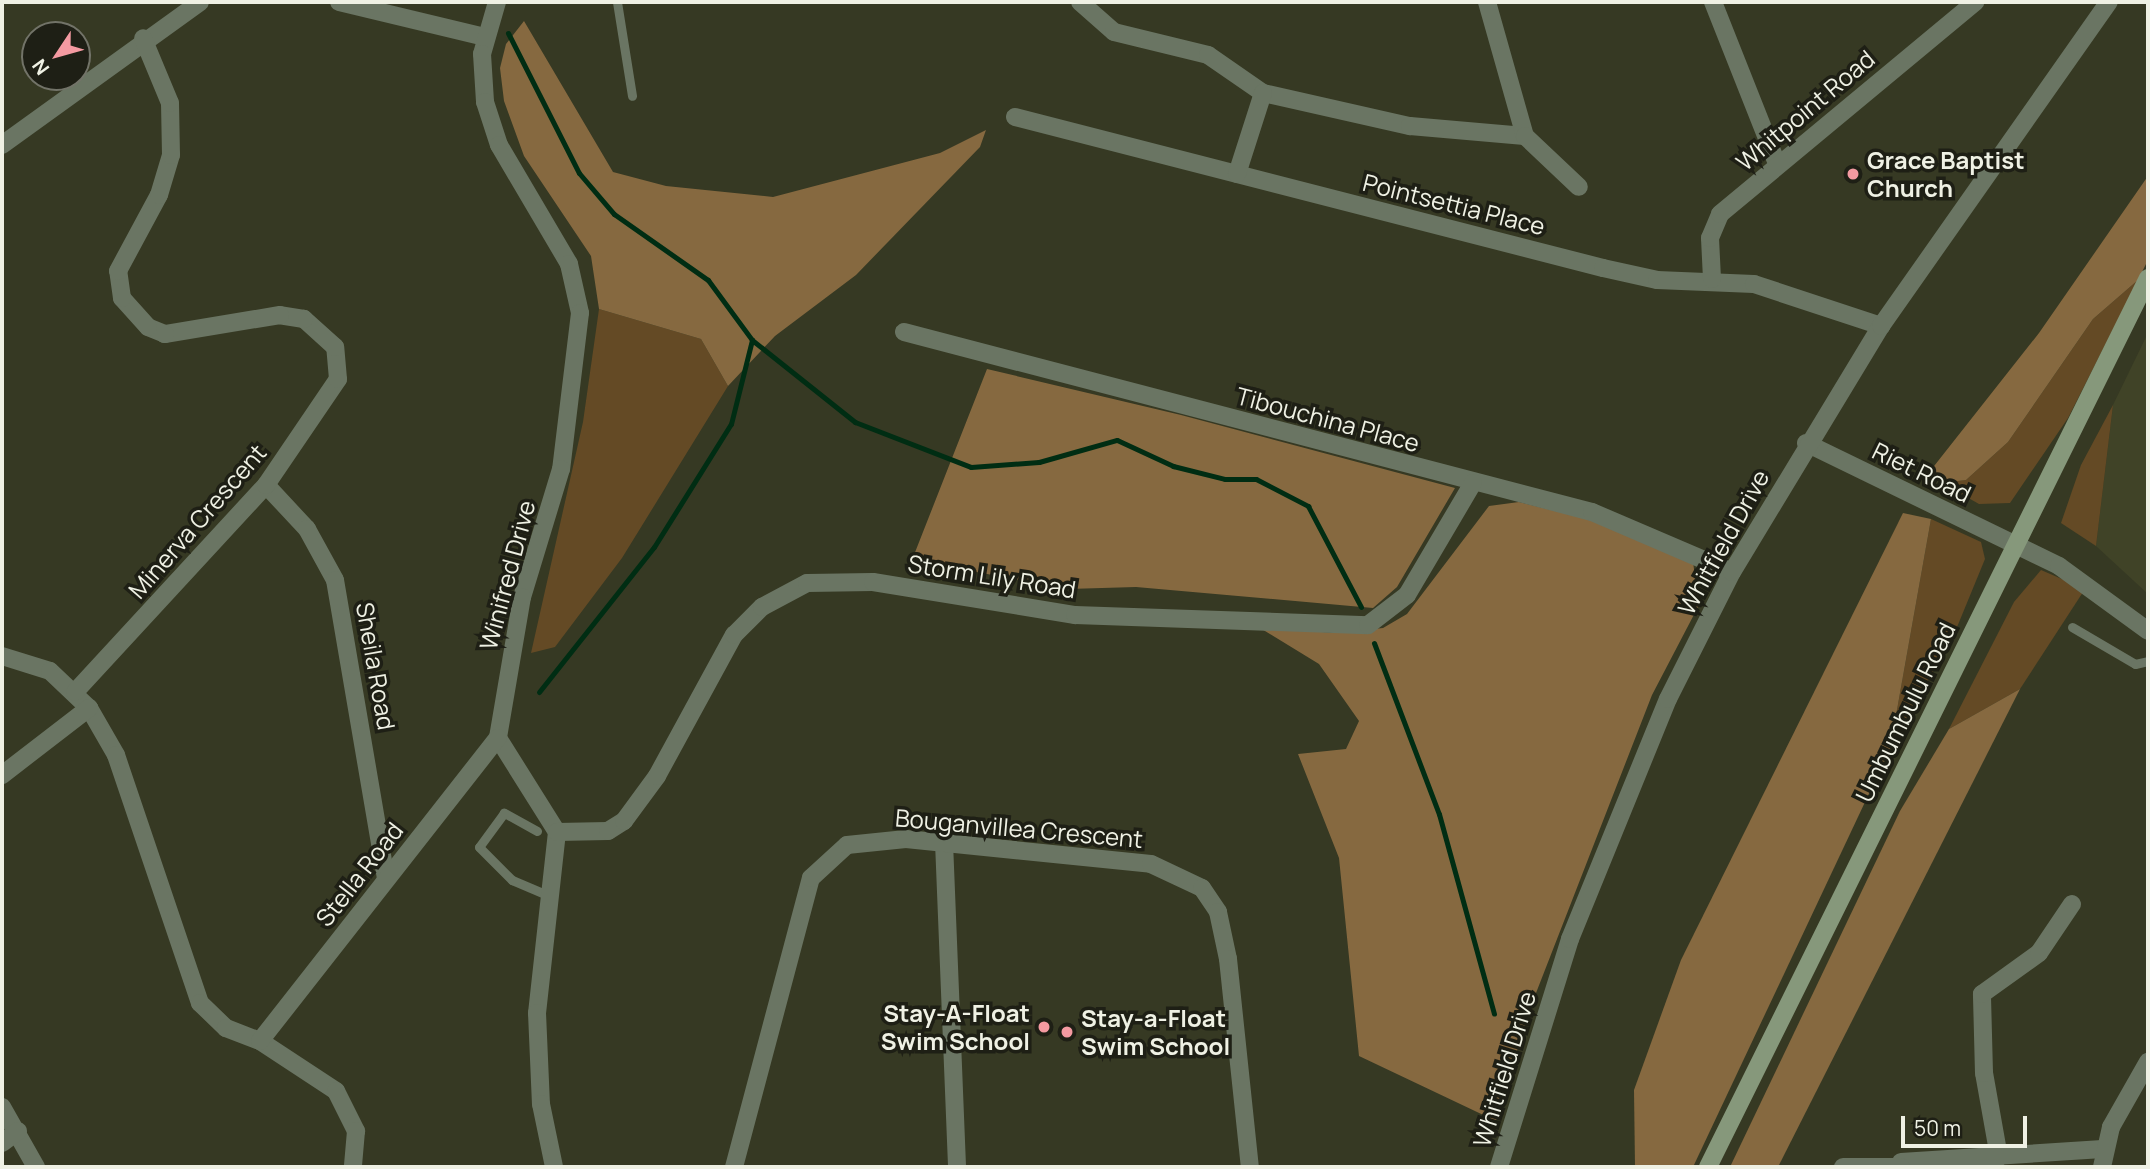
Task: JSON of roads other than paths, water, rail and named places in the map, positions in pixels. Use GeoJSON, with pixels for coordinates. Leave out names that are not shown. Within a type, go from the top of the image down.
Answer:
{"type":"FeatureCollection","features":[{"type":"Feature","properties":{"kind":"main road","name":"Umbumbulu Road"},"geometry":{"type":"LineString","coordinates":[[1708,1167],[2148,278]]}},
{"type":"Feature","properties":{"kind":"street"},"geometry":{"type":"LineString","coordinates":[[2,145],[143,38],[200,2]]}},
{"type":"Feature","properties":{"kind":"street"},"geometry":{"type":"LineString","coordinates":[[339,2],[485,37]]}},
{"type":"Feature","properties":{"kind":"street","name":"Winifred Drive"},"geometry":{"type":"LineString","coordinates":[[497,2],[485,37],[482,81],[491,122],[569,264],[580,313],[561,470],[522,597],[498,738]]}},
{"type":"Feature","properties":{"kind":"street"},"geometry":{"type":"LineString","coordinates":[[1080,2],[1114,32],[1208,55],[1264,93],[1410,126],[1525,136]]}},
{"type":"Feature","properties":{"kind":"street"},"geometry":{"type":"LineString","coordinates":[[1487,2],[1525,136],[1579,187]]}},
{"type":"Feature","properties":{"kind":"street"},"geometry":{"type":"LineString","coordinates":[[1713,2],[1777,164]]}},
{"type":"Feature","properties":{"kind":"street","name":"Whitpoint Road"},"geometry":{"type":"LineString","coordinates":[[1712,279],[1713,225],[1777,164],[1975,2]]}},
{"type":"Feature","properties":{"kind":"street","name":"Whitfield Drive"},"geometry":{"type":"LineString","coordinates":[[1499,1167],[1575,927],[1668,699],[1732,572],[1806,443],[1881,327],[2109,2]]}},
{"type":"Feature","properties":{"kind":"street","name":"Minerva Crescent"},"geometry":{"type":"LineString","coordinates":[[75,692],[266,485],[338,379],[335,347],[304,318],[280,315],[165,334],[129,311],[118,271],[159,195],[172,128],[170,103],[143,38]]}},
{"type":"Feature","properties":{"kind":"street"},"geometry":{"type":"LineString","coordinates":[[1237,174],[1264,93]]}},
{"type":"Feature","properties":{"kind":"street","name":"Pointsettia Place"},"geometry":{"type":"LineString","coordinates":[[1016,117],[1630,274],[1712,279],[1792,294],[1881,327]]}},
{"type":"Feature","properties":{"kind":"street","name":"Tibouchina Place"},"geometry":{"type":"LineString","coordinates":[[904,332],[1638,526],[1732,572]]}},
{"type":"Feature","properties":{"kind":"street","name":"Riet Road"},"geometry":{"type":"LineString","coordinates":[[1806,443],[2017,545],[2086,582],[2148,631]]}},
{"type":"Feature","properties":{"kind":"street","name":"Storm Lily Road"},"geometry":{"type":"LineString","coordinates":[[557,832],[608,831],[624,821],[657,776],[734,635],[762,607],[807,583],[873,582],[1052,613],[1368,625],[1407,595],[1473,484]]}},
{"type":"Feature","properties":{"kind":"street","name":"Sheila Road"},"geometry":{"type":"LineString","coordinates":[[266,485],[307,529],[335,580],[386,878]]}},
{"type":"Feature","properties":{"kind":"street"},"geometry":{"type":"LineString","coordinates":[[2,656],[50,671],[89,708],[116,755],[200,1003],[226,1028],[260,1041],[324,1079],[348,1106],[356,1130],[353,1167]]}},
{"type":"Feature","properties":{"kind":"street"},"geometry":{"type":"LineString","coordinates":[[2,775],[89,708]]}},
{"type":"Feature","properties":{"kind":"street"},"geometry":{"type":"LineString","coordinates":[[498,738],[557,832],[548,895],[537,1066],[554,1167]]}},
{"type":"Feature","properties":{"kind":"street","name":"Stella Road"},"geometry":{"type":"LineString","coordinates":[[260,1041],[498,738]]}},
{"type":"Feature","properties":{"kind":"street"},"geometry":{"type":"LineString","coordinates":[[944,842],[957,1167]]}},
{"type":"Feature","properties":{"kind":"street","name":"Bouganvillea Crescent"},"geometry":{"type":"LineString","coordinates":[[734,1167],[811,878],[848,845],[944,842],[1151,864],[1202,888],[1218,912],[1228,959],[1250,1167]]}},
{"type":"Feature","properties":{"kind":"street"},"geometry":{"type":"LineString","coordinates":[[1999,1157],[1984,1073],[1982,994],[2039,953],[2072,904]]}},
{"type":"Feature","properties":{"kind":"street"},"geometry":{"type":"LineString","coordinates":[[1843,1167],[1999,1157],[2103,1158],[2129,1090],[2148,1062]]}},
{"type":"Feature","properties":{"kind":"street"},"geometry":{"type":"LineString","coordinates":[[2,1107],[36,1167]]}},
{"type":"Feature","properties":{"kind":"street"},"geometry":{"type":"LineString","coordinates":[[2,1143],[18,1131]]}},
{"type":"Feature","properties":{"kind":"lane"},"geometry":{"type":"LineString","coordinates":[[617,2],[632,96]]}},
{"type":"Feature","properties":{"kind":"lane"},"geometry":{"type":"LineString","coordinates":[[2073,627],[2135,664],[2148,661]]}},
{"type":"Feature","properties":{"kind":"lane"},"geometry":{"type":"LineString","coordinates":[[537,831],[505,813],[479,847],[512,880],[548,895]]}},
{"type":"Feature","properties":{"kind":"waterway"},"geometry":{"type":"LineString","coordinates":[[508,33],[579,173],[614,214],[708,280],[752,340],[855,422],[971,467],[1039,462],[1117,440],[1173,466],[1225,479],[1256,479],[1308,506],[1361,607]]}},
{"type":"Feature","properties":{"kind":"waterway"},"geometry":{"type":"LineString","coordinates":[[539,692],[654,547],[731,424],[752,340]]}},
{"type":"Feature","properties":{"kind":"waterway"},"geometry":{"type":"LineString","coordinates":[[1374,643],[1439,814],[1494,1014]]}},
{"type":"Feature","properties":{"kind":"place","name":"Grace Baptist Church"},"geometry":{"type":"Point","coordinates":[1853,174]}},
{"type":"Feature","properties":{"kind":"place","name":"Stay-A-Float Swim School"},"geometry":{"type":"Point","coordinates":[1044,1027]}},
{"type":"Feature","properties":{"kind":"place","name":"Stay-a-Float Swim School"},"geometry":{"type":"Point","coordinates":[1067,1032]}}]}
